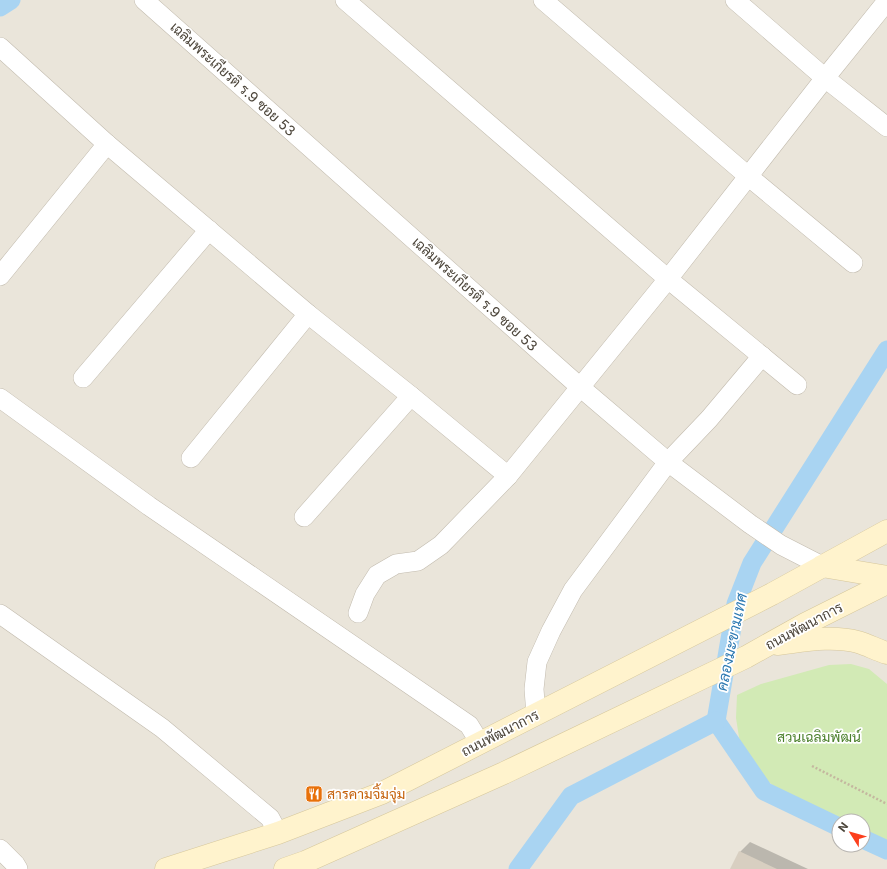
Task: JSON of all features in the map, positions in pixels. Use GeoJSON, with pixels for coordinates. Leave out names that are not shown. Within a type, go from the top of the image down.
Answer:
{"type":"FeatureCollection","features":[{"type":"Feature","properties":{"kind":"main road","name":"ถนนพัฒนาการ"},"geometry":{"type":"LineString","coordinates":[[166,869],[278,833],[382,792],[772,594],[887,531]]}},
{"type":"Feature","properties":{"kind":"main road"},"geometry":{"type":"LineString","coordinates":[[822,566],[887,561]]}},
{"type":"Feature","properties":{"kind":"main road"},"geometry":{"type":"LineString","coordinates":[[822,566],[887,577]]}},
{"type":"Feature","properties":{"kind":"main road","name":"ถนนพัฒนาการ"},"geometry":{"type":"LineString","coordinates":[[285,869],[305,862],[504,773],[746,657],[805,624],[887,583]]}},
{"type":"Feature","properties":{"kind":"main road"},"geometry":{"type":"LineString","coordinates":[[768,645],[836,639],[857,642],[887,653]]}},
{"type":"Feature","properties":{"kind":"street","name":"เฉลิมพระเกียรติ ร.9 ซอย 53"},"geometry":{"type":"LineString","coordinates":[[144,0],[580,387],[668,462],[750,524],[781,545],[822,566]]}},
{"type":"Feature","properties":{"kind":"street"},"geometry":{"type":"LineString","coordinates":[[345,0],[668,279],[796,385]]}},
{"type":"Feature","properties":{"kind":"street"},"geometry":{"type":"LineString","coordinates":[[543,0],[748,176],[853,263]]}},
{"type":"Feature","properties":{"kind":"street"},"geometry":{"type":"LineString","coordinates":[[735,0],[825,78],[887,127]]}},
{"type":"Feature","properties":{"kind":"street"},"geometry":{"type":"LineString","coordinates":[[358,613],[365,594],[377,575],[396,564],[418,560],[441,545],[508,476],[668,279],[887,1]]}},
{"type":"Feature","properties":{"kind":"street"},"geometry":{"type":"LineString","coordinates":[[0,47],[107,144],[308,314],[508,476]]}},
{"type":"Feature","properties":{"kind":"street"},"geometry":{"type":"LineString","coordinates":[[0,276],[107,144]]}},
{"type":"Feature","properties":{"kind":"street"},"geometry":{"type":"LineString","coordinates":[[83,378],[209,230]]}},
{"type":"Feature","properties":{"kind":"street"},"geometry":{"type":"LineString","coordinates":[[191,458],[308,314]]}},
{"type":"Feature","properties":{"kind":"street"},"geometry":{"type":"LineString","coordinates":[[536,715],[534,689],[537,662],[551,631],[574,590],[668,462],[709,419],[762,356]]}},
{"type":"Feature","properties":{"kind":"street"},"geometry":{"type":"LineString","coordinates":[[304,518],[411,396]]}},
{"type":"Feature","properties":{"kind":"street"},"geometry":{"type":"LineString","coordinates":[[0,398],[149,506],[469,725],[480,743]]}},
{"type":"Feature","properties":{"kind":"street"},"geometry":{"type":"LineString","coordinates":[[0,614],[162,728],[270,818],[278,833]]}},
{"type":"Feature","properties":{"kind":"street"},"geometry":{"type":"LineString","coordinates":[[0,849],[18,869]]}},
{"type":"Feature","properties":{"kind":"path"},"geometry":{"type":"LineString","coordinates":[[812,766],[887,804]]}},
{"type":"Feature","properties":{"kind":"shaded area"},"geometry":{"type":"Polygon","coordinates":[[[0,0],[887,0],[887,869],[0,869],[0,0]]]}},
{"type":"Feature","properties":{"kind":"green space","name":"สวนเฉลิมพัฒน์"},"geometry":{"type":"Polygon","coordinates":[[[851,664],[869,669],[887,684],[887,844],[871,837],[871,813],[831,813],[831,818],[796,802],[759,775],[741,750],[736,718],[737,695],[761,684],[829,665],[851,664]]]}},
{"type":"Feature","properties":{"kind":"building"},"geometry":{"type":"Polygon","coordinates":[[[739,851],[777,869],[730,869],[739,851]]]}},
{"type":"Feature","properties":{"kind":"waterway"},"geometry":{"type":"LineString","coordinates":[[0,7],[11,0]]}},
{"type":"Feature","properties":{"kind":"waterway","name":"คลองมะขามเทศ"},"geometry":{"type":"LineString","coordinates":[[716,721],[736,604],[752,563],[887,350]]}},
{"type":"Feature","properties":{"kind":"waterway"},"geometry":{"type":"LineString","coordinates":[[716,721],[764,791],[831,823]]}},
{"type":"Feature","properties":{"kind":"waterway","name":"คลองมะขามเทศ"},"geometry":{"type":"LineString","coordinates":[[518,869],[571,796],[716,721]]}},
{"type":"Feature","properties":{"kind":"waterway"},"geometry":{"type":"LineString","coordinates":[[871,843],[887,850]]}},
{"type":"Feature","properties":{"kind":"place","name":"สารคามจิ้มจุ่ม"},"geometry":{"type":"Point","coordinates":[314,794]}}]}
